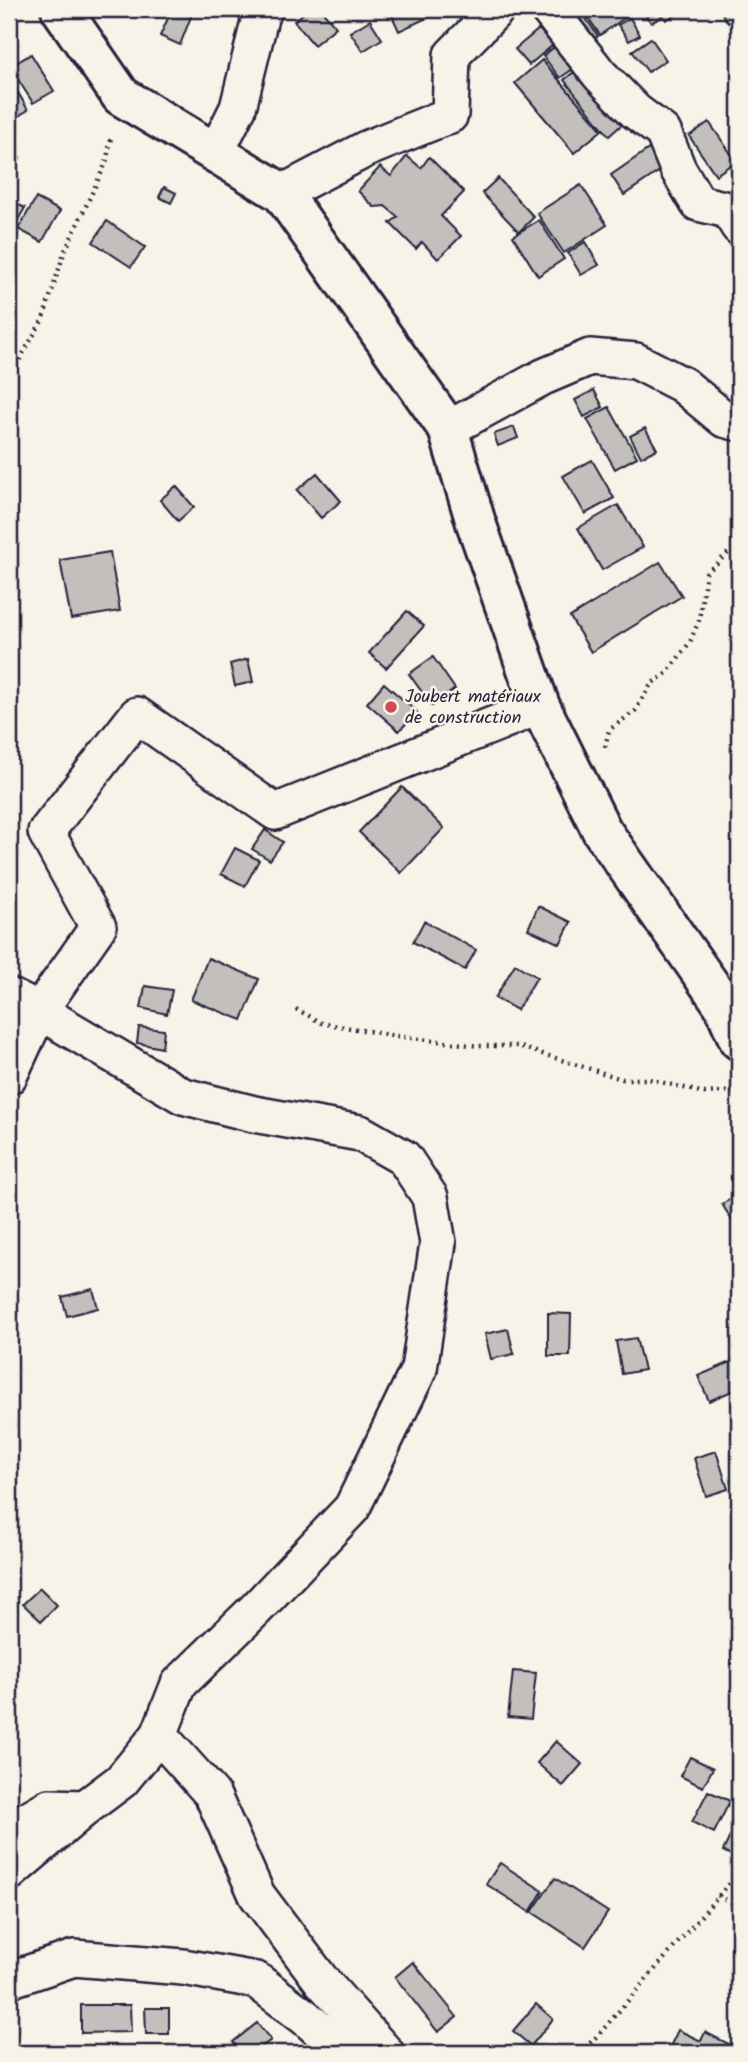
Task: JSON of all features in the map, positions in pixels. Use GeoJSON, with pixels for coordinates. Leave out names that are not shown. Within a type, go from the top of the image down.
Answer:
{"type":"FeatureCollection","features":[{"type":"Feature","properties":{"kind":"street"},"geometry":{"type":"LineString","coordinates":[[61,9],[121,96],[282,193],[448,429],[476,523],[540,706],[602,831],[723,1004],[739,1040]]}},
{"type":"Feature","properties":{"kind":"street"},"geometry":{"type":"LineString","coordinates":[[215,154],[238,108],[261,15],[265,9]]}},
{"type":"Feature","properties":{"kind":"street"},"geometry":{"type":"LineString","coordinates":[[282,193],[366,149],[450,115],[452,55],[497,9]]}},
{"type":"Feature","properties":{"kind":"street"},"geometry":{"type":"LineString","coordinates":[[548,9],[600,75],[635,111],[663,132],[678,169],[698,202],[727,211],[739,227]]}},
{"type":"Feature","properties":{"kind":"street"},"geometry":{"type":"LineString","coordinates":[[448,429],[543,377],[590,357],[636,361],[683,385],[724,419],[739,423]]}},
{"type":"Feature","properties":{"kind":"street"},"geometry":{"type":"LineString","coordinates":[[9,1076],[24,1004],[98,928],[46,832],[137,715],[275,812],[540,706]]}},
{"type":"Feature","properties":{"kind":"street"},"geometry":{"type":"LineString","coordinates":[[9,1873],[121,1781],[159,1735],[179,1684],[256,1609],[352,1508],[419,1369],[438,1242],[430,1197],[404,1158],[382,1145],[360,1133],[254,1114],[183,1096],[24,1004]]}},
{"type":"Feature","properties":{"kind":"street"},"geometry":{"type":"LineString","coordinates":[[159,1735],[212,1794],[257,1895],[321,1980],[386,2053]]}},
{"type":"Feature","properties":{"kind":"street"},"geometry":{"type":"LineString","coordinates":[[9,1830],[49,1807],[85,1808]]}},
{"type":"Feature","properties":{"kind":"street"},"geometry":{"type":"LineString","coordinates":[[9,1980],[74,1958],[183,1967],[256,1980],[306,2018],[345,2053]]}},
{"type":"Feature","properties":{"kind":"path"},"geometry":{"type":"LineString","coordinates":[[9,378],[43,319],[64,253],[106,163],[121,96]]}},
{"type":"Feature","properties":{"kind":"path"},"geometry":{"type":"LineString","coordinates":[[604,755],[609,730],[635,710],[651,684],[667,673],[690,642],[699,620],[706,573],[739,543]]}},
{"type":"Feature","properties":{"kind":"path"},"geometry":{"type":"LineString","coordinates":[[296,1009],[322,1023],[396,1036],[479,1046],[517,1046],[622,1079],[649,1079],[704,1093],[739,1091]]}},
{"type":"Feature","properties":{"kind":"path"},"geometry":{"type":"LineString","coordinates":[[580,2053],[739,1872]]}},
{"type":"Feature","properties":{"kind":"path"},"geometry":{"type":"LineString","coordinates":[[718,1895],[739,1907]]}},
{"type":"Feature","properties":{"kind":"building"},"geometry":{"type":"Polygon","coordinates":[[[172,9],[192,14],[180,45],[160,36],[172,9]]]}},
{"type":"Feature","properties":{"kind":"building"},"geometry":{"type":"Polygon","coordinates":[[[309,9],[321,9],[336,27],[314,45],[294,21],[309,9]]]}},
{"type":"Feature","properties":{"kind":"building"},"geometry":{"type":"Polygon","coordinates":[[[389,9],[425,9],[429,17],[399,31],[389,9]]]}},
{"type":"Feature","properties":{"kind":"building"},"geometry":{"type":"Polygon","coordinates":[[[591,9],[621,9],[626,17],[600,35],[585,13],[591,9]]]}},
{"type":"Feature","properties":{"kind":"building"},"geometry":{"type":"Polygon","coordinates":[[[657,9],[662,17],[651,23],[644,12],[657,9]]]}},
{"type":"Feature","properties":{"kind":"building"},"geometry":{"type":"Polygon","coordinates":[[[660,9],[678,9],[680,12],[666,20],[660,9]]]}},
{"type":"Feature","properties":{"kind":"building"},"geometry":{"type":"Polygon","coordinates":[[[719,9],[739,9],[739,17],[728,23],[719,9]]]}},
{"type":"Feature","properties":{"kind":"building"},"geometry":{"type":"Polygon","coordinates":[[[582,13],[598,36],[588,44],[572,20],[582,13]]]}},
{"type":"Feature","properties":{"kind":"building"},"geometry":{"type":"Polygon","coordinates":[[[630,18],[640,35],[629,41],[618,25],[630,18]]]}},
{"type":"Feature","properties":{"kind":"building"},"geometry":{"type":"Polygon","coordinates":[[[370,20],[382,39],[363,51],[350,32],[370,20]]]}},
{"type":"Feature","properties":{"kind":"building"},"geometry":{"type":"Polygon","coordinates":[[[539,29],[553,45],[529,65],[515,49],[539,29]]]}},
{"type":"Feature","properties":{"kind":"building"},"geometry":{"type":"Polygon","coordinates":[[[651,38],[666,60],[648,72],[632,51],[651,38]]]}},
{"type":"Feature","properties":{"kind":"building"},"geometry":{"type":"Polygon","coordinates":[[[562,41],[580,64],[560,78],[543,56],[562,41]]]}},
{"type":"Feature","properties":{"kind":"building"},"geometry":{"type":"Polygon","coordinates":[[[31,54],[54,91],[33,103],[10,67],[31,54]]]}},
{"type":"Feature","properties":{"kind":"building"},"geometry":{"type":"Polygon","coordinates":[[[542,60],[602,130],[574,153],[515,83],[542,60]]]}},
{"type":"Feature","properties":{"kind":"building"},"geometry":{"type":"Polygon","coordinates":[[[584,64],[628,119],[609,136],[564,80],[584,64]]]}},
{"type":"Feature","properties":{"kind":"building"},"geometry":{"type":"Polygon","coordinates":[[[9,77],[28,110],[12,120],[9,114],[9,77]]]}},
{"type":"Feature","properties":{"kind":"building"},"geometry":{"type":"Polygon","coordinates":[[[709,122],[736,161],[716,175],[689,136],[709,122]]]}},
{"type":"Feature","properties":{"kind":"building"},"geometry":{"type":"Polygon","coordinates":[[[656,144],[670,164],[624,195],[611,175],[656,144]]]}},
{"type":"Feature","properties":{"kind":"building"},"geometry":{"type":"Polygon","coordinates":[[[9,151],[20,158],[10,177],[9,176],[9,151]]]}},
{"type":"Feature","properties":{"kind":"building"},"geometry":{"type":"Polygon","coordinates":[[[407,156],[421,168],[429,157],[464,192],[441,216],[461,236],[438,259],[422,242],[416,249],[390,223],[398,217],[385,206],[374,207],[358,191],[380,167],[391,176],[407,156]]]}},
{"type":"Feature","properties":{"kind":"building"},"geometry":{"type":"Polygon","coordinates":[[[498,178],[534,217],[519,232],[482,193],[498,178]]]}},
{"type":"Feature","properties":{"kind":"building"},"geometry":{"type":"Polygon","coordinates":[[[581,185],[607,225],[564,253],[537,213],[581,185]]]}},
{"type":"Feature","properties":{"kind":"building"},"geometry":{"type":"Polygon","coordinates":[[[164,187],[176,193],[171,203],[159,197],[164,187]]]}},
{"type":"Feature","properties":{"kind":"building"},"geometry":{"type":"Polygon","coordinates":[[[36,198],[60,211],[42,242],[18,229],[36,198]]]}},
{"type":"Feature","properties":{"kind":"building"},"geometry":{"type":"Polygon","coordinates":[[[9,200],[25,208],[13,228],[9,226],[9,200]]]}},
{"type":"Feature","properties":{"kind":"building"},"geometry":{"type":"Polygon","coordinates":[[[539,220],[564,259],[538,276],[513,236],[539,220]]]}},
{"type":"Feature","properties":{"kind":"building"},"geometry":{"type":"Polygon","coordinates":[[[107,221],[145,247],[131,267],[93,242],[107,221]]]}},
{"type":"Feature","properties":{"kind":"building"},"geometry":{"type":"Polygon","coordinates":[[[585,242],[599,265],[581,275],[568,253],[585,242]]]}},
{"type":"Feature","properties":{"kind":"building"},"geometry":{"type":"Polygon","coordinates":[[[594,390],[603,407],[584,417],[575,400],[594,390]]]}},
{"type":"Feature","properties":{"kind":"building"},"geometry":{"type":"Polygon","coordinates":[[[609,407],[637,457],[615,469],[587,419],[609,407]]]}},
{"type":"Feature","properties":{"kind":"building"},"geometry":{"type":"Polygon","coordinates":[[[514,427],[518,438],[498,446],[494,434],[514,427]]]}},
{"type":"Feature","properties":{"kind":"building"},"geometry":{"type":"Polygon","coordinates":[[[645,428],[657,449],[641,457],[630,436],[645,428]]]}},
{"type":"Feature","properties":{"kind":"building"},"geometry":{"type":"Polygon","coordinates":[[[592,460],[614,498],[585,514],[563,476],[592,460]]]}},
{"type":"Feature","properties":{"kind":"building"},"geometry":{"type":"Polygon","coordinates":[[[317,473],[341,501],[321,518],[297,490],[317,473]]]}},
{"type":"Feature","properties":{"kind":"building"},"geometry":{"type":"Polygon","coordinates":[[[176,486],[194,507],[178,521],[160,500],[176,486]]]}},
{"type":"Feature","properties":{"kind":"building"},"geometry":{"type":"Polygon","coordinates":[[[618,505],[643,547],[602,570],[578,528],[618,505]]]}},
{"type":"Feature","properties":{"kind":"building"},"geometry":{"type":"Polygon","coordinates":[[[110,552],[120,611],[71,619],[60,560],[110,552]]]}},
{"type":"Feature","properties":{"kind":"building"},"geometry":{"type":"Polygon","coordinates":[[[660,562],[682,596],[591,652],[570,617],[660,562]]]}},
{"type":"Feature","properties":{"kind":"building"},"geometry":{"type":"Polygon","coordinates":[[[407,611],[424,626],[386,668],[369,653],[407,611]]]}},
{"type":"Feature","properties":{"kind":"building"},"geometry":{"type":"Polygon","coordinates":[[[433,657],[455,689],[432,706],[409,674],[433,657]]]}},
{"type":"Feature","properties":{"kind":"building"},"geometry":{"type":"Polygon","coordinates":[[[248,659],[253,682],[235,686],[230,664],[248,659]]]}},
{"type":"Feature","properties":{"kind":"building"},"geometry":{"type":"Polygon","coordinates":[[[384,683],[417,712],[399,731],[367,703],[384,683]]]}},
{"type":"Feature","properties":{"kind":"building"},"geometry":{"type":"Polygon","coordinates":[[[402,787],[444,828],[401,873],[359,832],[402,787]]]}},
{"type":"Feature","properties":{"kind":"building"},"geometry":{"type":"Polygon","coordinates":[[[265,830],[283,842],[270,860],[252,849],[265,830]]]}},
{"type":"Feature","properties":{"kind":"building"},"geometry":{"type":"Polygon","coordinates":[[[235,848],[259,860],[245,886],[221,874],[235,848]]]}},
{"type":"Feature","properties":{"kind":"building"},"geometry":{"type":"Polygon","coordinates":[[[538,906],[571,922],[560,944],[528,929],[538,906]]]}},
{"type":"Feature","properties":{"kind":"building"},"geometry":{"type":"Polygon","coordinates":[[[424,921],[476,950],[465,970],[413,942],[424,921]]]}},
{"type":"Feature","properties":{"kind":"building"},"geometry":{"type":"Polygon","coordinates":[[[208,958],[259,979],[242,1020],[191,1000],[208,958]]]}},
{"type":"Feature","properties":{"kind":"building"},"geometry":{"type":"Polygon","coordinates":[[[515,964],[537,977],[517,1010],[495,998],[515,964]]]}},
{"type":"Feature","properties":{"kind":"building"},"geometry":{"type":"Polygon","coordinates":[[[145,986],[172,990],[167,1014],[141,1008],[145,986]]]}},
{"type":"Feature","properties":{"kind":"building"},"geometry":{"type":"Polygon","coordinates":[[[139,1027],[164,1030],[162,1048],[137,1043],[139,1027]]]}},
{"type":"Feature","properties":{"kind":"building"},"geometry":{"type":"Polygon","coordinates":[[[739,1189],[739,1232],[722,1204],[738,1195],[735,1191],[739,1189]]]}},
{"type":"Feature","properties":{"kind":"building"},"geometry":{"type":"Polygon","coordinates":[[[93,1289],[98,1308],[67,1316],[62,1297],[93,1289]]]}},
{"type":"Feature","properties":{"kind":"building"},"geometry":{"type":"Polygon","coordinates":[[[548,1313],[571,1314],[570,1356],[548,1356],[548,1313]]]}},
{"type":"Feature","properties":{"kind":"building"},"geometry":{"type":"Polygon","coordinates":[[[508,1329],[514,1354],[491,1359],[485,1334],[508,1329]]]}},
{"type":"Feature","properties":{"kind":"building"},"geometry":{"type":"Polygon","coordinates":[[[636,1338],[644,1370],[622,1374],[616,1341],[636,1338]]]}},
{"type":"Feature","properties":{"kind":"building"},"geometry":{"type":"Polygon","coordinates":[[[738,1359],[739,1388],[709,1401],[698,1376],[738,1359]]]}},
{"type":"Feature","properties":{"kind":"building"},"geometry":{"type":"Polygon","coordinates":[[[716,1451],[728,1489],[706,1496],[694,1458],[716,1451]]]}},
{"type":"Feature","properties":{"kind":"building"},"geometry":{"type":"Polygon","coordinates":[[[40,1588],[57,1605],[41,1621],[23,1604],[40,1588]]]}},
{"type":"Feature","properties":{"kind":"building"},"geometry":{"type":"Polygon","coordinates":[[[513,1671],[536,1673],[531,1719],[508,1717],[513,1671]]]}},
{"type":"Feature","properties":{"kind":"building"},"geometry":{"type":"Polygon","coordinates":[[[556,1741],[582,1764],[563,1786],[537,1763],[556,1741]]]}},
{"type":"Feature","properties":{"kind":"building"},"geometry":{"type":"Polygon","coordinates":[[[690,1757],[713,1768],[703,1787],[680,1776],[690,1757]]]}},
{"type":"Feature","properties":{"kind":"building"},"geometry":{"type":"Polygon","coordinates":[[[708,1791],[730,1801],[714,1833],[692,1822],[708,1791]]]}},
{"type":"Feature","properties":{"kind":"building"},"geometry":{"type":"Polygon","coordinates":[[[739,1818],[739,1859],[723,1851],[739,1818]]]}},
{"type":"Feature","properties":{"kind":"building"},"geometry":{"type":"Polygon","coordinates":[[[500,1863],[543,1891],[530,1912],[486,1884],[500,1863]]]}},
{"type":"Feature","properties":{"kind":"building"},"geometry":{"type":"Polygon","coordinates":[[[555,1878],[608,1912],[585,1947],[532,1912],[555,1878]]]}},
{"type":"Feature","properties":{"kind":"building"},"geometry":{"type":"Polygon","coordinates":[[[413,1962],[457,2017],[438,2032],[395,1977],[413,1962]]]}},
{"type":"Feature","properties":{"kind":"building"},"geometry":{"type":"Polygon","coordinates":[[[536,2004],[553,2019],[531,2046],[513,2031],[536,2004]]]}},
{"type":"Feature","properties":{"kind":"building"},"geometry":{"type":"Polygon","coordinates":[[[81,2005],[130,2005],[131,2032],[81,2033],[81,2005]]]}},
{"type":"Feature","properties":{"kind":"building"},"geometry":{"type":"Polygon","coordinates":[[[145,2008],[169,2008],[169,2034],[146,2034],[145,2008]]]}},
{"type":"Feature","properties":{"kind":"building"},"geometry":{"type":"Polygon","coordinates":[[[257,2023],[271,2040],[253,2053],[242,2053],[233,2042],[257,2023]]]}},
{"type":"Feature","properties":{"kind":"building"},"geometry":{"type":"Polygon","coordinates":[[[678,2030],[701,2041],[705,2032],[739,2049],[739,2053],[667,2053],[678,2030]]]}},
{"type":"Feature","properties":{"kind":"place","name":"Joubert matériaux de construction"},"geometry":{"type":"Point","coordinates":[391,707]}}]}
